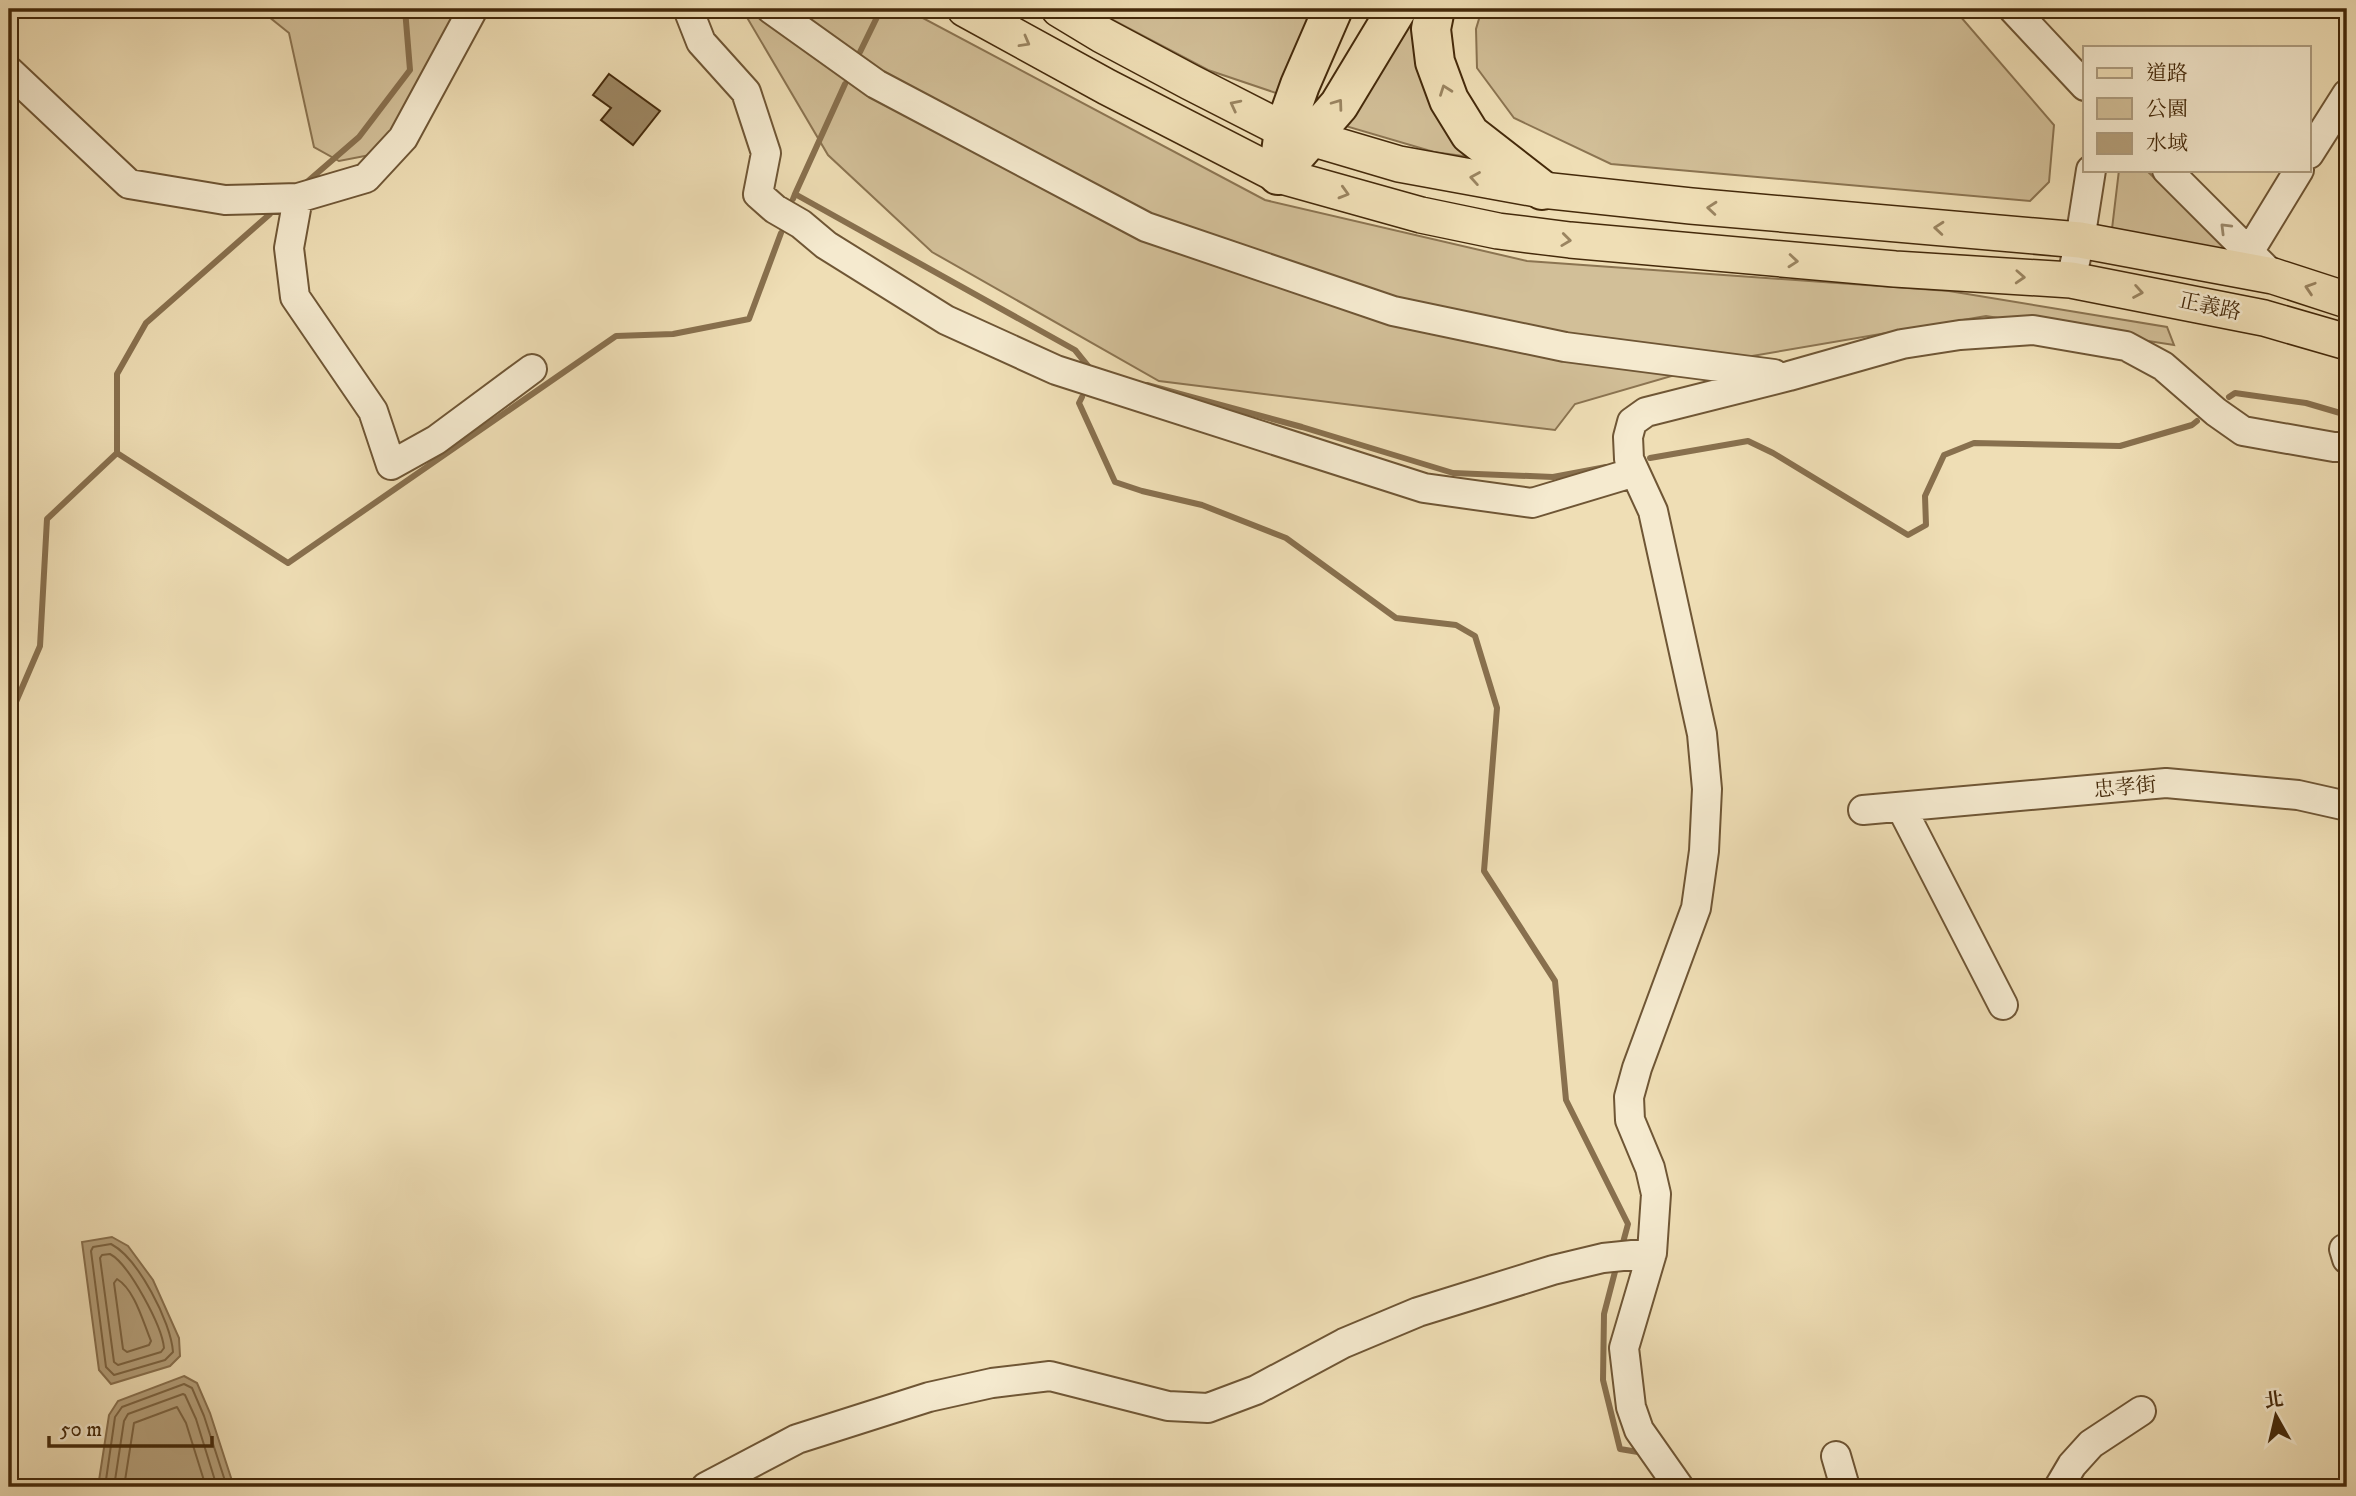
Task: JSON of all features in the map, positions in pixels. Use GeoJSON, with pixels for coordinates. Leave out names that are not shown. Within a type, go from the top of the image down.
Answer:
{"type":"FeatureCollection","features":[{"type":"Feature","properties":{"kind":"highway"},"geometry":{"type":"LineString","coordinates":[[1278,175],[1297,134],[1300,85],[1333,9]]}},
{"type":"Feature","properties":{"kind":"highway"},"geometry":{"type":"LineString","coordinates":[[1297,134],[1339,105],[1397,9]]}},
{"type":"Feature","properties":{"kind":"highway"},"geometry":{"type":"LineString","coordinates":[[1435,9],[1431,29],[1435,62],[1449,100],[1470,134],[1542,190]]}},
{"type":"Feature","properties":{"kind":"main road","name":"正義路"},"geometry":{"type":"LineString","coordinates":[[965,9],[1107,87],[1278,175],[1421,215],[1498,231],[1725,256],[2071,280],[2264,318],[2347,342]]}},
{"type":"Feature","properties":{"kind":"main road","name":"正義路"},"geometry":{"type":"LineString","coordinates":[[1059,9],[1190,82],[1297,134],[1399,164],[1542,190],[1691,206],[2080,240],[2261,264],[2347,300]]}},
{"type":"Feature","properties":{"kind":"street"},"geometry":{"type":"LineString","coordinates":[[9,71],[128,184],[225,200],[298,198],[366,178],[404,138],[473,9]]}},
{"type":"Feature","properties":{"kind":"street"},"geometry":{"type":"LineString","coordinates":[[688,9],[701,42],[746,92],[766,153],[758,194],[775,209],[801,223],[826,245],[946,320],[1056,370],[1424,488],[1532,503],[1635,472]]}},
{"type":"Feature","properties":{"kind":"street"},"geometry":{"type":"LineString","coordinates":[[771,9],[876,84],[1146,227],[1393,311],[1565,347],[1789,376]]}},
{"type":"Feature","properties":{"kind":"street"},"geometry":{"type":"LineString","coordinates":[[2013,9],[2083,84]]}},
{"type":"Feature","properties":{"kind":"street"},"geometry":{"type":"LineString","coordinates":[[2310,152],[2347,94]]}},
{"type":"Feature","properties":{"kind":"street"},"geometry":{"type":"LineString","coordinates":[[2071,280],[2091,172]]}},
{"type":"Feature","properties":{"kind":"street"},"geometry":{"type":"LineString","coordinates":[[2169,172],[2261,264],[2298,172]]}},
{"type":"Feature","properties":{"kind":"street"},"geometry":{"type":"LineString","coordinates":[[298,198],[289,247],[295,296],[373,411],[391,465],[436,440],[532,369]]}},
{"type":"Feature","properties":{"kind":"street"},"geometry":{"type":"LineString","coordinates":[[1676,1483],[1639,1430],[1631,1407],[1624,1348],[1657,1194],[1650,1168],[1630,1120],[1629,1097],[1637,1068],[1696,908],[1704,851],[1707,789],[1702,734],[1653,511],[1629,459],[1628,437],[1632,422],[1646,412],[1902,344],[1959,335],[2033,330],[2126,346],[2163,366],[2216,412],[2244,431],[2347,447]]}},
{"type":"Feature","properties":{"kind":"street","name":"忠孝街"},"geometry":{"type":"LineString","coordinates":[[1863,810],[2166,783],[2298,795],[2347,806]]}},
{"type":"Feature","properties":{"kind":"street"},"geometry":{"type":"LineString","coordinates":[[1902,807],[2003,1005]]}},
{"type":"Feature","properties":{"kind":"street"},"geometry":{"type":"LineString","coordinates":[[706,1487],[797,1439],[929,1397],[992,1383],[1050,1376],[1168,1406],[1208,1408],[1256,1390],[1344,1343],[1418,1312],[1553,1270],[1603,1258],[1644,1253]]}},
{"type":"Feature","properties":{"kind":"street"},"geometry":{"type":"LineString","coordinates":[[2059,1487],[2072,1465],[2091,1444],[2141,1411]]}},
{"type":"Feature","properties":{"kind":"street"},"geometry":{"type":"LineString","coordinates":[[1836,1456],[1845,1487]]}},
{"type":"Feature","properties":{"kind":"green space"},"geometry":{"type":"Polygon","coordinates":[[[233,9],[460,9],[459,29],[432,114],[401,149],[339,161],[314,147],[289,33],[269,17],[233,9]]]}},
{"type":"Feature","properties":{"kind":"green space"},"geometry":{"type":"Polygon","coordinates":[[[742,9],[906,9],[1265,200],[1527,261],[1949,291],[2167,327],[2174,345],[1986,316],[1723,361],[1575,404],[1555,430],[1159,381],[932,252],[828,155],[742,9]]]}},
{"type":"Feature","properties":{"kind":"green space"},"geometry":{"type":"Polygon","coordinates":[[[1092,9],[1204,12],[1234,9],[1323,9],[1285,96],[1208,70],[1092,9]]]}},
{"type":"Feature","properties":{"kind":"green space"},"geometry":{"type":"Polygon","coordinates":[[[1409,9],[1422,9],[1470,157],[1434,152],[1342,125],[1409,9]]]}},
{"type":"Feature","properties":{"kind":"green space"},"geometry":{"type":"Polygon","coordinates":[[[1482,9],[1954,9],[2054,125],[2049,182],[2030,201],[1611,164],[1514,118],[1477,68],[1476,29],[1482,9]]]}},
{"type":"Feature","properties":{"kind":"green space"},"geometry":{"type":"Polygon","coordinates":[[[2119,172],[2148,172],[2235,255],[2112,229],[2119,172]]]}},
{"type":"Feature","properties":{"kind":"water"},"geometry":{"type":"Polygon","coordinates":[[[112,1237],[128,1246],[153,1280],[179,1338],[180,1356],[170,1366],[111,1384],[99,1370],[82,1242],[112,1237]]]}},
{"type":"Feature","properties":{"kind":"water"},"geometry":{"type":"Polygon","coordinates":[[[184,1376],[197,1383],[210,1413],[234,1487],[98,1487],[109,1415],[118,1401],[184,1376]]]}},
{"type":"Feature","properties":{"kind":"building"},"geometry":{"type":"Polygon","coordinates":[[[609,74],[660,111],[633,145],[601,120],[611,108],[593,95],[609,74]]]}},
{"type":"Feature","properties":{"kind":"waterway"},"geometry":{"type":"LineString","coordinates":[[307,182],[359,137],[410,70],[405,9]]}},
{"type":"Feature","properties":{"kind":"waterway"},"geometry":{"type":"LineString","coordinates":[[860,52],[881,9]]}},
{"type":"Feature","properties":{"kind":"waterway"},"geometry":{"type":"LineString","coordinates":[[795,194],[845,84]]}},
{"type":"Feature","properties":{"kind":"waterway"},"geometry":{"type":"LineString","coordinates":[[793,199],[795,194],[1075,350],[1092,371]]}},
{"type":"Feature","properties":{"kind":"waterway"},"geometry":{"type":"LineString","coordinates":[[117,453],[117,374],[146,323],[270,214]]}},
{"type":"Feature","properties":{"kind":"waterway"},"geometry":{"type":"LineString","coordinates":[[9,718],[40,646],[47,519],[117,453],[288,563],[616,336],[673,334],[749,319],[781,233]]}},
{"type":"Feature","properties":{"kind":"waterway"},"geometry":{"type":"LineString","coordinates":[[1147,385],[1302,427],[1453,473],[1553,477],[1606,467]]}},
{"type":"Feature","properties":{"kind":"waterway"},"geometry":{"type":"LineString","coordinates":[[2229,397],[2235,393],[2306,403],[2347,415]]}},
{"type":"Feature","properties":{"kind":"waterway"},"geometry":{"type":"LineString","coordinates":[[1082,397],[1079,403],[1115,482],[1202,505],[1286,538],[1396,618],[1456,625],[1475,636],[1497,708],[1484,871],[1555,981],[1566,1100],[1628,1224],[1621,1250]]}},
{"type":"Feature","properties":{"kind":"waterway"},"geometry":{"type":"LineString","coordinates":[[1650,458],[1748,441],[1773,453],[1908,535],[1926,525],[1925,496],[1944,455],[1974,443],[2120,446],[2192,425],[2197,421]]}},
{"type":"Feature","properties":{"kind":"waterway"},"geometry":{"type":"LineString","coordinates":[[1617,1264],[1604,1314],[1603,1380],[1620,1449],[1644,1453]]}}]}
